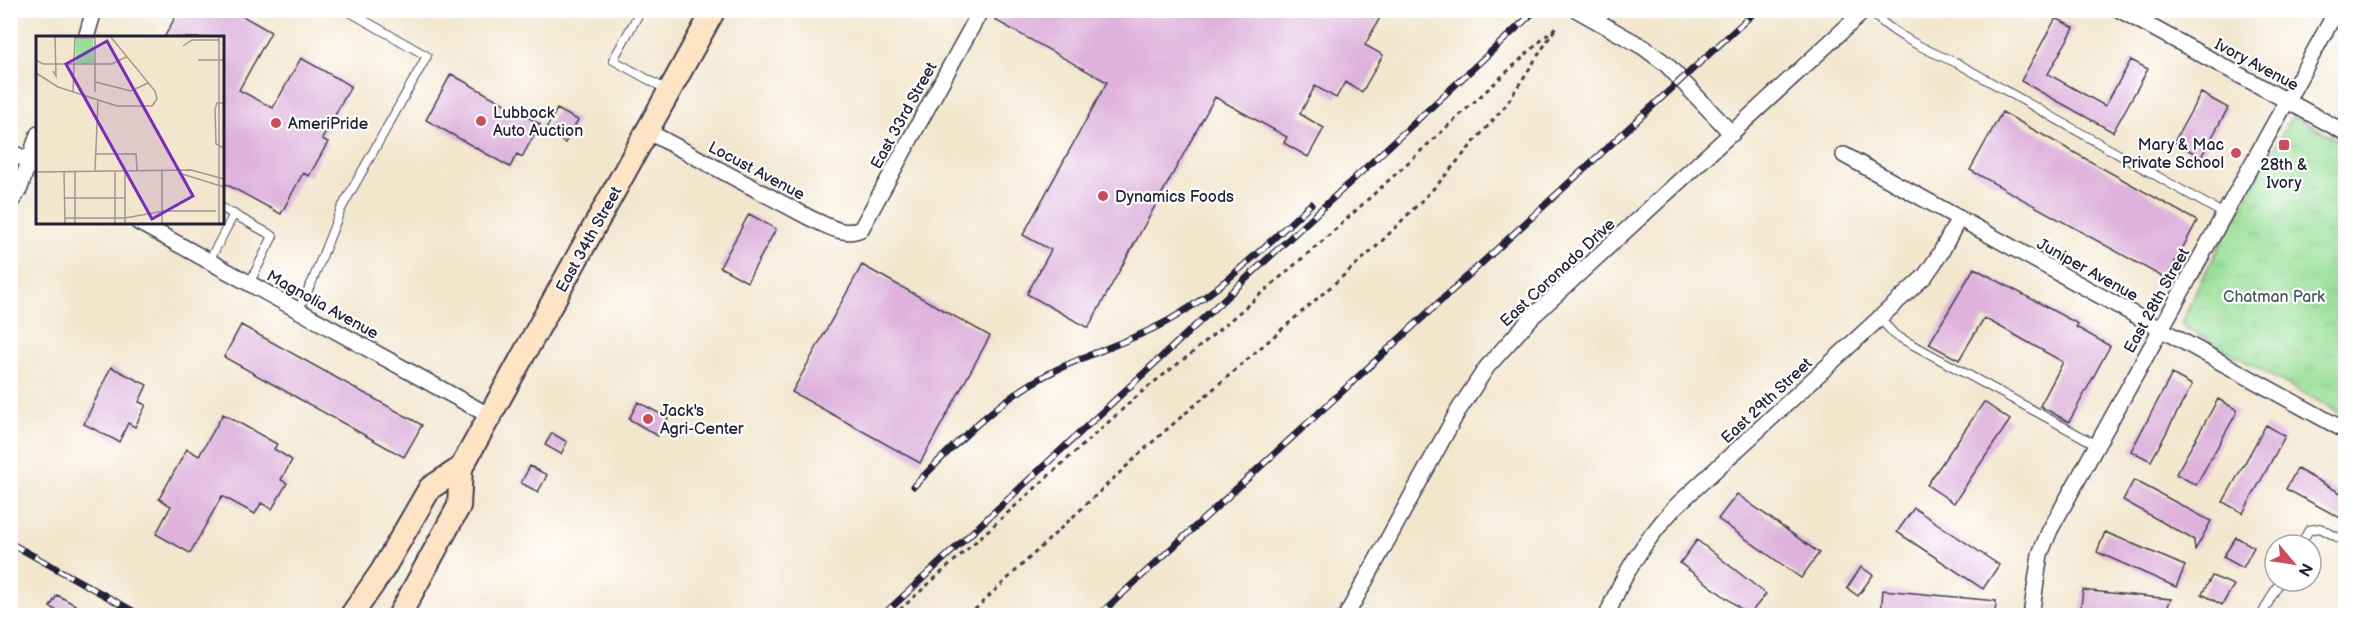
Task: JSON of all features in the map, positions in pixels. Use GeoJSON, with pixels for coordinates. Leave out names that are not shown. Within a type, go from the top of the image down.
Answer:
{"type":"FeatureCollection","features":[{"type":"Feature","properties":{"kind":"main road","name":"East 34th Street"},"geometry":{"type":"LineString","coordinates":[[461,468],[714,10]]}},
{"type":"Feature","properties":{"kind":"main road"},"geometry":{"type":"LineString","coordinates":[[351,615],[382,571],[430,488],[461,468]]}},
{"type":"Feature","properties":{"kind":"main road"},"geometry":{"type":"LineString","coordinates":[[399,615],[459,506],[461,468]]}},
{"type":"Feature","properties":{"kind":"street"},"geometry":{"type":"LineString","coordinates":[[87,36],[94,10]]}},
{"type":"Feature","properties":{"kind":"street","name":"East 33rd Street"},"geometry":{"type":"LineString","coordinates":[[854,233],[861,229],[981,10]]}},
{"type":"Feature","properties":{"kind":"street"},"geometry":{"type":"LineString","coordinates":[[1576,10],[1643,47],[1666,64],[1732,134]]}},
{"type":"Feature","properties":{"kind":"street","name":"East Coronado Drive"},"geometry":{"type":"LineString","coordinates":[[1346,615],[1458,411],[1487,367],[1532,317],[1867,10]]}},
{"type":"Feature","properties":{"kind":"street","name":"Ivory Avenue"},"geometry":{"type":"LineString","coordinates":[[2120,10],[2346,133]]}},
{"type":"Feature","properties":{"kind":"street","name":"East 28th Street"},"geometry":{"type":"LineString","coordinates":[[2031,615],[2040,554],[2050,530],[2337,10]]}},
{"type":"Feature","properties":{"kind":"street","name":"Locust Avenue"},"geometry":{"type":"LineString","coordinates":[[647,131],[810,219],[838,230],[854,233]]}},
{"type":"Feature","properties":{"kind":"street"},"geometry":{"type":"LineString","coordinates":[[10,204],[33,164],[36,146]]}},
{"type":"Feature","properties":{"kind":"street"},"geometry":{"type":"LineString","coordinates":[[10,151],[33,164]]}},
{"type":"Feature","properties":{"kind":"street","name":"Juniper Avenue"},"geometry":{"type":"LineString","coordinates":[[1844,155],[2346,431]]}},
{"type":"Feature","properties":{"kind":"street","name":"East 29th Street"},"geometry":{"type":"LineString","coordinates":[[1607,615],[1621,581],[1657,527],[1675,507],[1926,276],[1959,218]]}},
{"type":"Feature","properties":{"kind":"street","name":"Magnolia Avenue"},"geometry":{"type":"LineString","coordinates":[[142,224],[490,416]]}},
{"type":"Feature","properties":{"kind":"lane"},"geometry":{"type":"LineString","coordinates":[[298,310],[312,282],[341,209],[427,56],[346,10]]}},
{"type":"Feature","properties":{"kind":"lane"},"geometry":{"type":"LineString","coordinates":[[641,10],[613,60],[669,92]]}},
{"type":"Feature","properties":{"kind":"lane"},"geometry":{"type":"LineString","coordinates":[[1867,10],[1882,24],[1957,63],[2224,214]]}},
{"type":"Feature","properties":{"kind":"lane"},"geometry":{"type":"LineString","coordinates":[[224,209],[273,236],[249,284]]}},
{"type":"Feature","properties":{"kind":"lane"},"geometry":{"type":"LineString","coordinates":[[209,261],[234,214]]}},
{"type":"Feature","properties":{"kind":"lane"},"geometry":{"type":"LineString","coordinates":[[1880,319],[1895,334],[2097,445]]}},
{"type":"Feature","properties":{"kind":"lane"},"geometry":{"type":"LineString","coordinates":[[2307,533],[2309,530],[2320,528],[2346,542]]}},
{"type":"Feature","properties":{"kind":"lane"},"geometry":{"type":"LineString","coordinates":[[2261,615],[2273,593]]}},
{"type":"Feature","properties":{"kind":"path"},"geometry":{"type":"LineString","coordinates":[[893,615],[1144,390],[1210,338],[1327,237],[1558,26],[1506,105],[1437,185],[1374,249],[1149,445],[968,615]]}},
{"type":"Feature","properties":{"kind":"green space","name":"Chatman Park"},"geometry":{"type":"Polygon","coordinates":[[[2291,118],[2298,118],[2345,144],[2345,416],[2187,329],[2182,323],[2199,284],[2291,118]]]}},
{"type":"Feature","properties":{"kind":"building","name":"AmeriPride"},"geometry":{"type":"Polygon","coordinates":[[[179,10],[232,10],[271,32],[239,90],[273,108],[301,58],[351,86],[322,139],[328,142],[309,176],[303,173],[281,214],[224,183],[224,36],[165,36],[179,10]]]}},
{"type":"Feature","properties":{"kind":"building","name":"Dynamics Foods"},"geometry":{"type":"Polygon","coordinates":[[[1001,10],[1384,10],[1365,45],[1383,55],[1362,92],[1345,82],[1336,98],[1315,86],[1300,114],[1324,128],[1308,157],[1284,143],[1287,137],[1215,97],[1088,328],[1027,294],[1051,250],[1023,235],[1107,82],[995,20],[1001,10]]]}},
{"type":"Feature","properties":{"kind":"building"},"geometry":{"type":"Polygon","coordinates":[[[2056,18],[2074,28],[2048,74],[2105,106],[2131,60],[2148,69],[2113,132],[2021,81],[2056,18]]]}},
{"type":"Feature","properties":{"kind":"building","name":"Lubbock Auto Auction"},"geometry":{"type":"Polygon","coordinates":[[[451,74],[540,124],[522,157],[517,154],[510,167],[426,120],[451,74]]]}},
{"type":"Feature","properties":{"kind":"building"},"geometry":{"type":"Polygon","coordinates":[[[2201,93],[2228,108],[2201,157],[2174,142],[2201,93]]]}},
{"type":"Feature","properties":{"kind":"building"},"geometry":{"type":"Polygon","coordinates":[[[557,109],[578,120],[565,143],[545,131],[557,109]]]}},
{"type":"Feature","properties":{"kind":"building"},"geometry":{"type":"Polygon","coordinates":[[[2002,112],[2197,221],[2166,279],[1970,170],[2002,112]]]}},
{"type":"Feature","properties":{"kind":"building"},"geometry":{"type":"Polygon","coordinates":[[[749,214],[776,229],[747,282],[720,267],[749,214]]]}},
{"type":"Feature","properties":{"kind":"building"},"geometry":{"type":"Polygon","coordinates":[[[862,265],[990,336],[920,463],[792,392],[862,265]]]}},
{"type":"Feature","properties":{"kind":"building"},"geometry":{"type":"Polygon","coordinates":[[[1974,268],[2078,324],[2076,327],[2110,346],[2069,422],[2040,406],[2063,362],[2015,335],[1984,318],[1959,360],[1929,344],[1974,268]]]}},
{"type":"Feature","properties":{"kind":"building"},"geometry":{"type":"Polygon","coordinates":[[[241,325],[422,425],[404,457],[224,357],[241,325]]]}},
{"type":"Feature","properties":{"kind":"building"},"geometry":{"type":"Polygon","coordinates":[[[111,367],[147,385],[139,402],[146,405],[135,427],[128,423],[119,442],[84,424],[111,367]]]}},
{"type":"Feature","properties":{"kind":"building"},"geometry":{"type":"Polygon","coordinates":[[[2172,374],[2192,385],[2151,461],[2131,451],[2172,374]]]}},
{"type":"Feature","properties":{"kind":"building"},"geometry":{"type":"Polygon","coordinates":[[[2218,399],[2237,412],[2196,485],[2176,474],[2218,399]]]}},
{"type":"Feature","properties":{"kind":"building","name":"Jack's Agri-Center"},"geometry":{"type":"Polygon","coordinates":[[[638,402],[668,418],[658,436],[629,419],[638,402]]]}},
{"type":"Feature","properties":{"kind":"building"},"geometry":{"type":"Polygon","coordinates":[[[1984,402],[2010,420],[1954,503],[1927,485],[1984,402]]]}},
{"type":"Feature","properties":{"kind":"building"},"geometry":{"type":"Polygon","coordinates":[[[223,414],[277,444],[274,449],[292,460],[281,480],[287,483],[272,509],[261,503],[255,514],[222,496],[190,553],[156,534],[171,506],[159,499],[187,449],[199,456],[223,414]]]}},
{"type":"Feature","properties":{"kind":"building"},"geometry":{"type":"Polygon","coordinates":[[[2266,425],[2285,436],[2243,513],[2223,502],[2266,425]]]}},
{"type":"Feature","properties":{"kind":"building"},"geometry":{"type":"Polygon","coordinates":[[[552,433],[567,442],[561,454],[545,445],[552,433]]]}},
{"type":"Feature","properties":{"kind":"building"},"geometry":{"type":"Polygon","coordinates":[[[530,466],[547,475],[538,492],[521,483],[530,466]]]}},
{"type":"Feature","properties":{"kind":"building"},"geometry":{"type":"Polygon","coordinates":[[[2297,469],[2346,496],[2346,521],[2286,489],[2297,469]]]}},
{"type":"Feature","properties":{"kind":"building"},"geometry":{"type":"Polygon","coordinates":[[[2134,480],[2211,521],[2195,550],[2194,540],[2123,500],[2134,480]]]}},
{"type":"Feature","properties":{"kind":"building"},"geometry":{"type":"Polygon","coordinates":[[[1737,494],[1819,553],[1801,578],[1718,519],[1737,494]]]}},
{"type":"Feature","properties":{"kind":"building"},"geometry":{"type":"Polygon","coordinates":[[[1914,508],[1999,565],[1983,589],[1897,532],[1914,508]]]}},
{"type":"Feature","properties":{"kind":"building"},"geometry":{"type":"Polygon","coordinates":[[[2105,532],[2185,566],[2176,587],[2097,552],[2105,532]]]}},
{"type":"Feature","properties":{"kind":"building"},"geometry":{"type":"Polygon","coordinates":[[[2236,537],[2254,547],[2243,568],[2223,557],[2236,537]]]}},
{"type":"Feature","properties":{"kind":"building"},"geometry":{"type":"Polygon","coordinates":[[[1697,540],[1766,594],[1749,615],[1680,563],[1697,540]]]}},
{"type":"Feature","properties":{"kind":"building"},"geometry":{"type":"Polygon","coordinates":[[[1861,567],[1873,575],[1858,596],[1847,588],[1861,567]]]}},
{"type":"Feature","properties":{"kind":"building"},"geometry":{"type":"Polygon","coordinates":[[[2212,576],[2234,585],[2222,605],[2202,594],[2212,576]]]}},
{"type":"Feature","properties":{"kind":"building"},"geometry":{"type":"Polygon","coordinates":[[[1883,590],[1996,601],[1995,615],[1881,615],[1883,590]]]}},
{"type":"Feature","properties":{"kind":"building"},"geometry":{"type":"Polygon","coordinates":[[[2083,590],[2171,599],[2164,615],[2080,613],[2083,590]]]}},
{"type":"Feature","properties":{"kind":"building"},"geometry":{"type":"Polygon","coordinates":[[[57,595],[94,615],[65,615],[50,607],[57,595]]]}},
{"type":"Feature","properties":{"kind":"railway"},"geometry":{"type":"LineString","coordinates":[[882,616],[1536,10]]}},
{"type":"Feature","properties":{"kind":"railway"},"geometry":{"type":"LineString","coordinates":[[1098,616],[1757,10]]}},
{"type":"Feature","properties":{"kind":"railway"},"geometry":{"type":"LineString","coordinates":[[914,486],[981,421],[1017,393],[1058,369],[1178,315],[1231,277],[1311,204]]}},
{"type":"Feature","properties":{"kind":"railway"},"geometry":{"type":"LineString","coordinates":[[10,543],[142,616]]}},
{"type":"Feature","properties":{"kind":"place","name":"Lubbock Auto Auction"},"geometry":{"type":"Point","coordinates":[481,121]}},
{"type":"Feature","properties":{"kind":"place","name":"AmeriPride"},"geometry":{"type":"Point","coordinates":[276,123]}},
{"type":"Feature","properties":{"kind":"place","name":"28th & Ivory"},"geometry":{"type":"Point","coordinates":[2284,145]}},
{"type":"Feature","properties":{"kind":"place","name":"Mary & Mac Private School"},"geometry":{"type":"Point","coordinates":[2236,153]}},
{"type":"Feature","properties":{"kind":"place","name":"Dynamics Foods"},"geometry":{"type":"Point","coordinates":[1103,196]}},
{"type":"Feature","properties":{"kind":"place","name":"Jack's Agri-Center"},"geometry":{"type":"Point","coordinates":[648,419]}}]}
